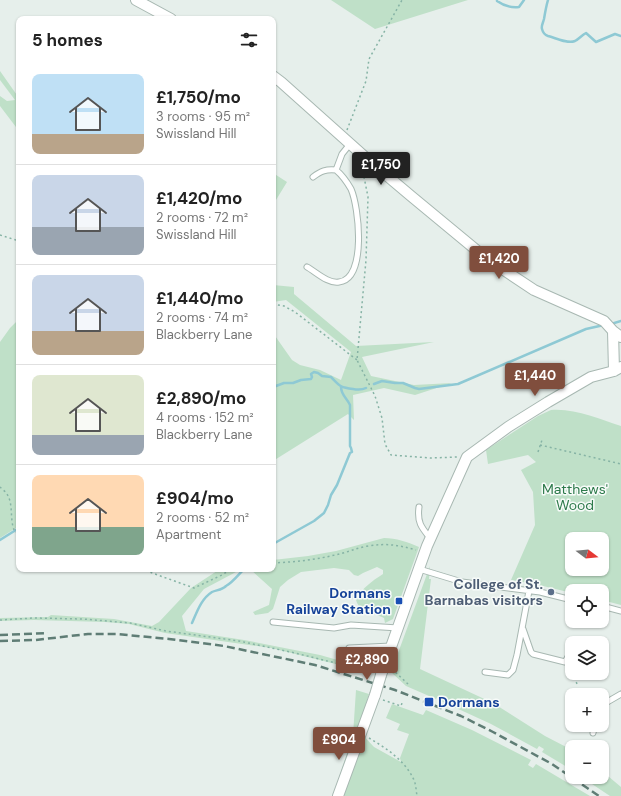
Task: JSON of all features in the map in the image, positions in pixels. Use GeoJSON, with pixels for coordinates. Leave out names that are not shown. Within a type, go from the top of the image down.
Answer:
{"type":"FeatureCollection","features":[{"type":"Feature","properties":{"kind":"street"},"geometry":{"type":"LineString","coordinates":[[136,0],[165,16]]}},
{"type":"Feature","properties":{"kind":"street"},"geometry":{"type":"LineString","coordinates":[[276,79],[366,158],[486,258],[534,290],[604,321],[617,334],[617,369],[591,378],[548,402],[508,427],[467,457],[430,538],[391,646],[379,697],[338,796]]}},
{"type":"Feature","properties":{"kind":"lane"},"geometry":{"type":"LineString","coordinates":[[336,170],[347,141]]}},
{"type":"Feature","properties":{"kind":"lane"},"geometry":{"type":"LineString","coordinates":[[306,267],[328,280],[340,282],[346,280],[354,269],[358,251],[359,226],[355,206],[351,190],[342,175],[336,170],[329,169],[320,172],[313,177]]}},
{"type":"Feature","properties":{"kind":"lane"},"geometry":{"type":"LineString","coordinates":[[419,507],[418,516],[421,527],[430,538]]}},
{"type":"Feature","properties":{"kind":"lane"},"geometry":{"type":"LineString","coordinates":[[419,569],[462,582],[529,591],[565,599]]}},
{"type":"Feature","properties":{"kind":"lane"},"geometry":{"type":"LineString","coordinates":[[485,672],[508,675],[513,670],[523,628],[529,591]]}},
{"type":"Feature","properties":{"kind":"lane"},"geometry":{"type":"LineString","coordinates":[[609,607],[621,610]]}},
{"type":"Feature","properties":{"kind":"lane"},"geometry":{"type":"LineString","coordinates":[[272,622],[334,628],[351,625],[398,628]]}},
{"type":"Feature","properties":{"kind":"lane"},"geometry":{"type":"LineString","coordinates":[[523,628],[533,654],[565,662]]}},
{"type":"Feature","properties":{"kind":"lane"},"geometry":{"type":"LineString","coordinates":[[349,648],[391,646]]}},
{"type":"Feature","properties":{"kind":"lane"},"geometry":{"type":"LineString","coordinates":[[609,701],[621,694]]}},
{"type":"Feature","properties":{"kind":"path"},"geometry":{"type":"LineString","coordinates":[[347,141],[366,81],[369,59],[402,0]]}},
{"type":"Feature","properties":{"kind":"path"},"geometry":{"type":"LineString","coordinates":[[357,360],[366,260],[368,197],[362,164],[366,158]]}},
{"type":"Feature","properties":{"kind":"path"},"geometry":{"type":"LineString","coordinates":[[0,235],[16,240]]}},
{"type":"Feature","properties":{"kind":"path"},"geometry":{"type":"LineString","coordinates":[[276,305],[284,306],[295,312],[357,360],[375,396],[382,418],[385,444],[391,454],[431,458],[467,457]]}},
{"type":"Feature","properties":{"kind":"path"},"geometry":{"type":"LineString","coordinates":[[538,452],[542,440]]}},
{"type":"Feature","properties":{"kind":"path"},"geometry":{"type":"LineString","coordinates":[[540,445],[621,464]]}},
{"type":"Feature","properties":{"kind":"path"},"geometry":{"type":"LineString","coordinates":[[0,487],[7,494],[11,505],[11,518],[14,531],[16,532]]}},
{"type":"Feature","properties":{"kind":"path"},"geometry":{"type":"LineString","coordinates":[[276,563],[328,557],[367,546],[383,544],[401,546],[425,553]]}},
{"type":"Feature","properties":{"kind":"path"},"geometry":{"type":"LineString","coordinates":[[149,572],[194,588],[226,572]]}},
{"type":"Feature","properties":{"kind":"path"},"geometry":{"type":"LineString","coordinates":[[0,620],[34,618],[84,619],[130,623],[166,631],[239,641],[374,672]]}},
{"type":"Feature","properties":{"kind":"path"},"geometry":{"type":"LineString","coordinates":[[387,665],[408,684]]}},
{"type":"Feature","properties":{"kind":"path"},"geometry":{"type":"LineString","coordinates":[[575,680],[578,686]]}},
{"type":"Feature","properties":{"kind":"path"},"geometry":{"type":"LineString","coordinates":[[379,697],[401,706],[402,703]]}},
{"type":"Feature","properties":{"kind":"path"},"geometry":{"type":"LineString","coordinates":[[369,738],[399,759],[405,766],[414,778],[417,796]]}},
{"type":"Feature","properties":{"kind":"green space"},"geometry":{"type":"Polygon","coordinates":[[[331,0],[468,0],[375,29],[331,0]]]}},
{"type":"Feature","properties":{"kind":"green space"},"geometry":{"type":"Polygon","coordinates":[[[0,71],[16,94],[16,127],[0,106],[0,96],[7,101],[15,100],[0,80],[0,71]]]}},
{"type":"Feature","properties":{"kind":"green space"},"geometry":{"type":"Polygon","coordinates":[[[276,175],[287,182],[276,200],[276,175]]]}},
{"type":"Feature","properties":{"kind":"green space"},"geometry":{"type":"Polygon","coordinates":[[[276,285],[294,287],[294,294],[356,346],[434,342],[362,357],[371,376],[414,385],[452,383],[415,395],[384,388],[353,395],[354,420],[348,414],[276,459],[276,337],[292,360],[300,365],[320,370],[341,380],[351,352],[286,300],[276,302],[276,285]]]}},
{"type":"Feature","properties":{"kind":"green space"},"geometry":{"type":"Polygon","coordinates":[[[16,322],[16,528],[0,538],[0,342],[16,322]]]}},
{"type":"Feature","properties":{"kind":"green space","name":"Matthews' Wood"},"geometry":{"type":"Polygon","coordinates":[[[551,410],[578,412],[621,426],[621,605],[609,602],[609,584],[565,584],[565,591],[511,580],[535,525],[533,492],[521,470],[536,462],[528,455],[488,464],[486,450],[538,416],[551,410]]]}},
{"type":"Feature","properties":{"kind":"green space"},"geometry":{"type":"Polygon","coordinates":[[[384,538],[411,543],[419,547],[393,619],[385,623],[384,618],[367,612],[360,607],[356,600],[364,588],[383,574],[383,570],[377,567],[358,576],[354,575],[349,570],[334,568],[301,572],[280,587],[273,609],[268,613],[255,615],[253,612],[269,605],[272,589],[253,572],[276,572],[276,560],[336,551],[384,538]]]}},
{"type":"Feature","properties":{"kind":"green space"},"geometry":{"type":"Polygon","coordinates":[[[430,566],[429,579],[431,579],[420,669],[493,703],[545,736],[565,746],[565,766],[542,752],[544,749],[539,746],[537,749],[491,724],[441,701],[442,698],[438,696],[436,699],[406,686],[391,672],[430,566]]]}},
{"type":"Feature","properties":{"kind":"green space"},"geometry":{"type":"Polygon","coordinates":[[[215,572],[236,572],[204,589],[182,616],[186,631],[244,640],[320,655],[369,669],[368,672],[271,648],[165,633],[129,624],[34,620],[0,621],[0,618],[48,617],[51,615],[114,619],[152,626],[159,622],[191,588],[215,572]]]}},
{"type":"Feature","properties":{"kind":"green space"},"geometry":{"type":"Polygon","coordinates":[[[356,690],[369,694],[358,730],[374,747],[401,762],[400,758],[409,734],[397,730],[400,724],[386,718],[392,704],[423,715],[426,710],[472,730],[531,760],[528,765],[533,768],[536,764],[565,781],[565,784],[570,784],[590,796],[333,796],[353,735],[356,690]]]}},
{"type":"Feature","properties":{"kind":"green space"},"geometry":{"type":"Polygon","coordinates":[[[609,777],[621,787],[621,796],[610,796],[592,784],[609,784],[609,777]]]}},
{"type":"Feature","properties":{"kind":"waterway"},"geometry":{"type":"LineString","coordinates":[[497,0],[510,7],[519,7],[524,0]]}},
{"type":"Feature","properties":{"kind":"waterway"},"geometry":{"type":"LineString","coordinates":[[548,0],[542,27],[542,30],[547,36],[572,42],[586,33],[596,42],[615,34],[621,36]]}},
{"type":"Feature","properties":{"kind":"waterway"},"geometry":{"type":"LineString","coordinates":[[611,324],[621,321]]}},
{"type":"Feature","properties":{"kind":"waterway"},"geometry":{"type":"LineString","coordinates":[[374,384],[382,381],[403,383],[419,389],[458,384],[586,329],[604,325]]}},
{"type":"Feature","properties":{"kind":"waterway"},"geometry":{"type":"LineString","coordinates":[[276,386],[284,383],[293,383],[311,379],[311,374],[314,372],[322,376],[331,377],[345,388],[358,390],[366,388]]}},
{"type":"Feature","properties":{"kind":"waterway"},"geometry":{"type":"LineString","coordinates":[[276,542],[314,521],[324,513],[350,453],[352,452],[350,446],[350,405],[343,394],[341,387]]}},
{"type":"Feature","properties":{"kind":"waterway"},"geometry":{"type":"LineString","coordinates":[[0,540],[16,530]]}},
{"type":"Feature","properties":{"kind":"waterway"},"geometry":{"type":"LineString","coordinates":[[192,623],[205,598],[212,592],[229,584],[241,572]]}},
{"type":"Feature","properties":{"kind":"railway"},"geometry":{"type":"LineString","coordinates":[[0,635],[48,633]]}},
{"type":"Feature","properties":{"kind":"railway"},"geometry":{"type":"LineString","coordinates":[[0,641],[35,640],[88,634],[117,634],[224,646],[315,665],[395,690],[461,716],[552,764],[599,796]]}},
{"type":"Feature","properties":{"kind":"place","name":"College of St. Barnabas visitors"},"geometry":{"type":"Point","coordinates":[551,592]}},
{"type":"Feature","properties":{"kind":"place","name":"Dormans Railway Station"},"geometry":{"type":"Point","coordinates":[399,601]}},
{"type":"Feature","properties":{"kind":"place","name":"Dormans"},"geometry":{"type":"Point","coordinates":[429,702]}}]}
